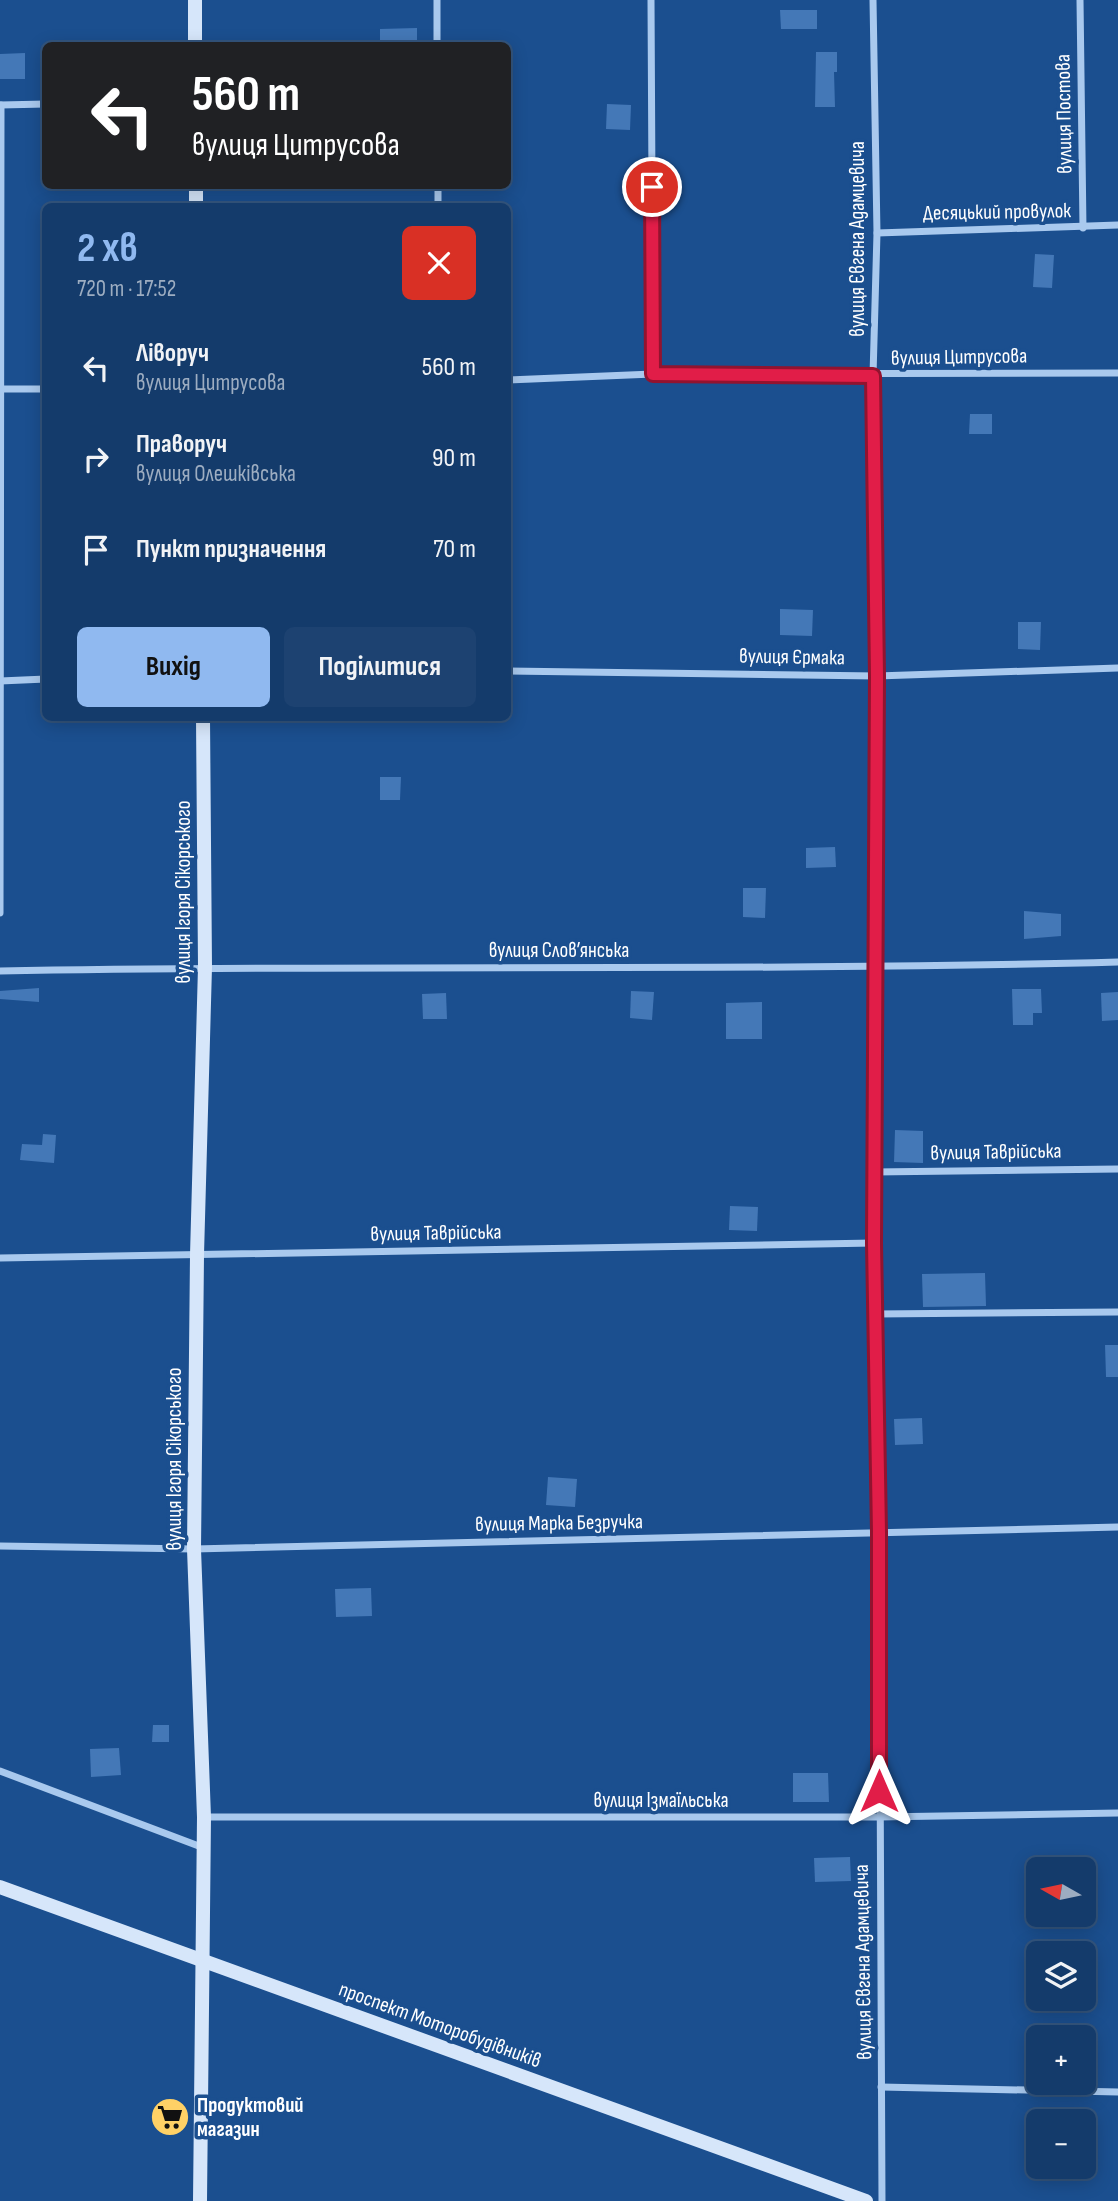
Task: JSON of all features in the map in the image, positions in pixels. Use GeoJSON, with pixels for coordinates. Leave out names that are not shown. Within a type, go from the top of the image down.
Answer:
{"type":"FeatureCollection","features":[{"type":"Feature","properties":{"kind":"main road"},"geometry":{"type":"LineString","coordinates":[[195,0],[195,42]]}},
{"type":"Feature","properties":{"kind":"main road","name":"вулиця Ігоря Сікорського"},"geometry":{"type":"LineString","coordinates":[[200,2201],[204,1817],[194,1549],[197,1255],[205,967],[203,721]]}},
{"type":"Feature","properties":{"kind":"main road","name":"проспект Моторобудівників"},"geometry":{"type":"LineString","coordinates":[[0,1887],[866,2201]]}},
{"type":"Feature","properties":{"kind":"street"},"geometry":{"type":"LineString","coordinates":[[437,0],[437,42]]}},
{"type":"Feature","properties":{"kind":"street"},"geometry":{"type":"LineString","coordinates":[[651,0],[653,374]]}},
{"type":"Feature","properties":{"kind":"street","name":"вулиця Євгена Адамцевича"},"geometry":{"type":"LineString","coordinates":[[873,0],[877,233],[873,376],[877,676],[873,968],[874,1243],[879,1532],[882,2201]]}},
{"type":"Feature","properties":{"kind":"street","name":"вулиця Постова"},"geometry":{"type":"LineString","coordinates":[[1080,0],[1083,228]]}},
{"type":"Feature","properties":{"kind":"street"},"geometry":{"type":"LineString","coordinates":[[0,913],[0,105],[42,104]]}},
{"type":"Feature","properties":{"kind":"street","name":"Десяцький провулок"},"geometry":{"type":"LineString","coordinates":[[877,233],[1118,225]]}},
{"type":"Feature","properties":{"kind":"street","name":"вулиця Цитрусова"},"geometry":{"type":"LineString","coordinates":[[511,380],[653,374],[873,376],[1118,373]]}},
{"type":"Feature","properties":{"kind":"street"},"geometry":{"type":"LineString","coordinates":[[0,389],[42,389]]}},
{"type":"Feature","properties":{"kind":"street","name":"вулиця Єрмака"},"geometry":{"type":"LineString","coordinates":[[511,671],[877,676],[1118,668]]}},
{"type":"Feature","properties":{"kind":"street"},"geometry":{"type":"LineString","coordinates":[[0,681],[42,679]]}},
{"type":"Feature","properties":{"kind":"street","name":"вулиця Слов’янська"},"geometry":{"type":"LineString","coordinates":[[0,971],[205,967],[873,968],[1118,962]]}},
{"type":"Feature","properties":{"kind":"street","name":"вулиця Таврійська"},"geometry":{"type":"LineString","coordinates":[[874,1172],[1118,1169]]}},
{"type":"Feature","properties":{"kind":"street","name":"вулиця Таврійська"},"geometry":{"type":"LineString","coordinates":[[0,1258],[874,1243]]}},
{"type":"Feature","properties":{"kind":"street"},"geometry":{"type":"LineString","coordinates":[[876,1314],[1118,1312]]}},
{"type":"Feature","properties":{"kind":"street","name":"вулиця Марка Безручка"},"geometry":{"type":"LineString","coordinates":[[0,1546],[194,1549],[1118,1527]]}},
{"type":"Feature","properties":{"kind":"street"},"geometry":{"type":"LineString","coordinates":[[0,1771],[204,1848]]}},
{"type":"Feature","properties":{"kind":"street","name":"вулиця Ізмаїльська"},"geometry":{"type":"LineString","coordinates":[[204,1817],[879,1817],[1118,1813]]}},
{"type":"Feature","properties":{"kind":"street"},"geometry":{"type":"LineString","coordinates":[[881,2087],[1118,2092]]}},
{"type":"Feature","properties":{"kind":"building"},"geometry":{"type":"Polygon","coordinates":[[[780,10],[817,10],[817,29],[781,29],[780,10]]]}},
{"type":"Feature","properties":{"kind":"building"},"geometry":{"type":"Polygon","coordinates":[[[417,28],[417,42],[380,42],[380,29],[417,28]]]}},
{"type":"Feature","properties":{"kind":"building"},"geometry":{"type":"Polygon","coordinates":[[[816,52],[837,52],[837,72],[834,72],[835,107],[815,107],[816,52]]]}},
{"type":"Feature","properties":{"kind":"building"},"geometry":{"type":"Polygon","coordinates":[[[25,53],[25,79],[0,79],[0,54],[25,53]]]}},
{"type":"Feature","properties":{"kind":"building"},"geometry":{"type":"Polygon","coordinates":[[[607,104],[631,105],[630,130],[606,129],[607,104]]]}},
{"type":"Feature","properties":{"kind":"building"},"geometry":{"type":"Polygon","coordinates":[[[1035,254],[1054,255],[1052,288],[1033,287],[1035,254]]]}},
{"type":"Feature","properties":{"kind":"building"},"geometry":{"type":"Polygon","coordinates":[[[970,414],[992,414],[992,434],[969,434],[970,414]]]}},
{"type":"Feature","properties":{"kind":"building"},"geometry":{"type":"Polygon","coordinates":[[[780,609],[813,610],[812,636],[780,635],[780,609]]]}},
{"type":"Feature","properties":{"kind":"building"},"geometry":{"type":"Polygon","coordinates":[[[1018,622],[1041,622],[1040,650],[1018,649],[1018,622]]]}},
{"type":"Feature","properties":{"kind":"building"},"geometry":{"type":"Polygon","coordinates":[[[380,777],[401,777],[400,800],[380,800],[380,777]]]}},
{"type":"Feature","properties":{"kind":"building"},"geometry":{"type":"Polygon","coordinates":[[[835,847],[836,867],[806,868],[806,848],[835,847]]]}},
{"type":"Feature","properties":{"kind":"building"},"geometry":{"type":"Polygon","coordinates":[[[743,888],[766,888],[765,918],[743,917],[743,888]]]}},
{"type":"Feature","properties":{"kind":"building"},"geometry":{"type":"Polygon","coordinates":[[[1024,911],[1061,914],[1061,936],[1024,939],[1024,911]]]}},
{"type":"Feature","properties":{"kind":"building"},"geometry":{"type":"Polygon","coordinates":[[[39,988],[39,1002],[0,999],[0,991],[39,988]]]}},
{"type":"Feature","properties":{"kind":"building"},"geometry":{"type":"Polygon","coordinates":[[[1012,989],[1041,989],[1042,1013],[1033,1013],[1033,1025],[1013,1025],[1012,989]]]}},
{"type":"Feature","properties":{"kind":"building"},"geometry":{"type":"Polygon","coordinates":[[[631,991],[654,992],[652,1020],[630,1018],[631,991]]]}},
{"type":"Feature","properties":{"kind":"building"},"geometry":{"type":"Polygon","coordinates":[[[1118,992],[1118,1020],[1102,1021],[1101,993],[1118,992]]]}},
{"type":"Feature","properties":{"kind":"building"},"geometry":{"type":"Polygon","coordinates":[[[446,993],[447,1019],[423,1019],[422,994],[446,993]]]}},
{"type":"Feature","properties":{"kind":"building"},"geometry":{"type":"Polygon","coordinates":[[[762,1002],[762,1039],[726,1039],[726,1003],[762,1002]]]}},
{"type":"Feature","properties":{"kind":"building"},"geometry":{"type":"Polygon","coordinates":[[[895,1130],[923,1131],[923,1163],[894,1162],[895,1130]]]}},
{"type":"Feature","properties":{"kind":"building"},"geometry":{"type":"Polygon","coordinates":[[[43,1134],[56,1135],[54,1163],[20,1160],[22,1144],[42,1145],[43,1134]]]}},
{"type":"Feature","properties":{"kind":"building"},"geometry":{"type":"Polygon","coordinates":[[[730,1206],[758,1207],[757,1231],[729,1230],[730,1206]]]}},
{"type":"Feature","properties":{"kind":"building"},"geometry":{"type":"Polygon","coordinates":[[[985,1273],[986,1306],[923,1307],[922,1274],[985,1273]]]}},
{"type":"Feature","properties":{"kind":"building"},"geometry":{"type":"Polygon","coordinates":[[[1105,1345],[1118,1345],[1118,1377],[1106,1377],[1105,1345]]]}},
{"type":"Feature","properties":{"kind":"building"},"geometry":{"type":"Polygon","coordinates":[[[922,1418],[923,1444],[895,1445],[894,1419],[922,1418]]]}},
{"type":"Feature","properties":{"kind":"building"},"geometry":{"type":"Polygon","coordinates":[[[548,1477],[577,1479],[575,1507],[546,1505],[548,1477]]]}},
{"type":"Feature","properties":{"kind":"building"},"geometry":{"type":"Polygon","coordinates":[[[371,1588],[372,1616],[336,1617],[335,1589],[371,1588]]]}},
{"type":"Feature","properties":{"kind":"building"},"geometry":{"type":"Polygon","coordinates":[[[153,1725],[169,1725],[169,1742],[152,1742],[153,1725]]]}},
{"type":"Feature","properties":{"kind":"building"},"geometry":{"type":"Polygon","coordinates":[[[119,1748],[121,1775],[91,1777],[90,1749],[119,1748]]]}},
{"type":"Feature","properties":{"kind":"building"},"geometry":{"type":"Polygon","coordinates":[[[793,1773],[828,1773],[829,1802],[793,1802],[793,1773]]]}},
{"type":"Feature","properties":{"kind":"building"},"geometry":{"type":"Polygon","coordinates":[[[850,1857],[851,1881],[815,1882],[814,1858],[850,1857]]]}},
{"type":"Feature","properties":{"kind":"place","name":"Продуктовий магазин"},"geometry":{"type":"Point","coordinates":[170,2117]}},
{"type":"Feature","properties":{"kind":"route"},"geometry":{"type":"LineString","coordinates":[[652,187],[653,374],[873,376],[877,676],[873,968],[879,1791]]}}]}
